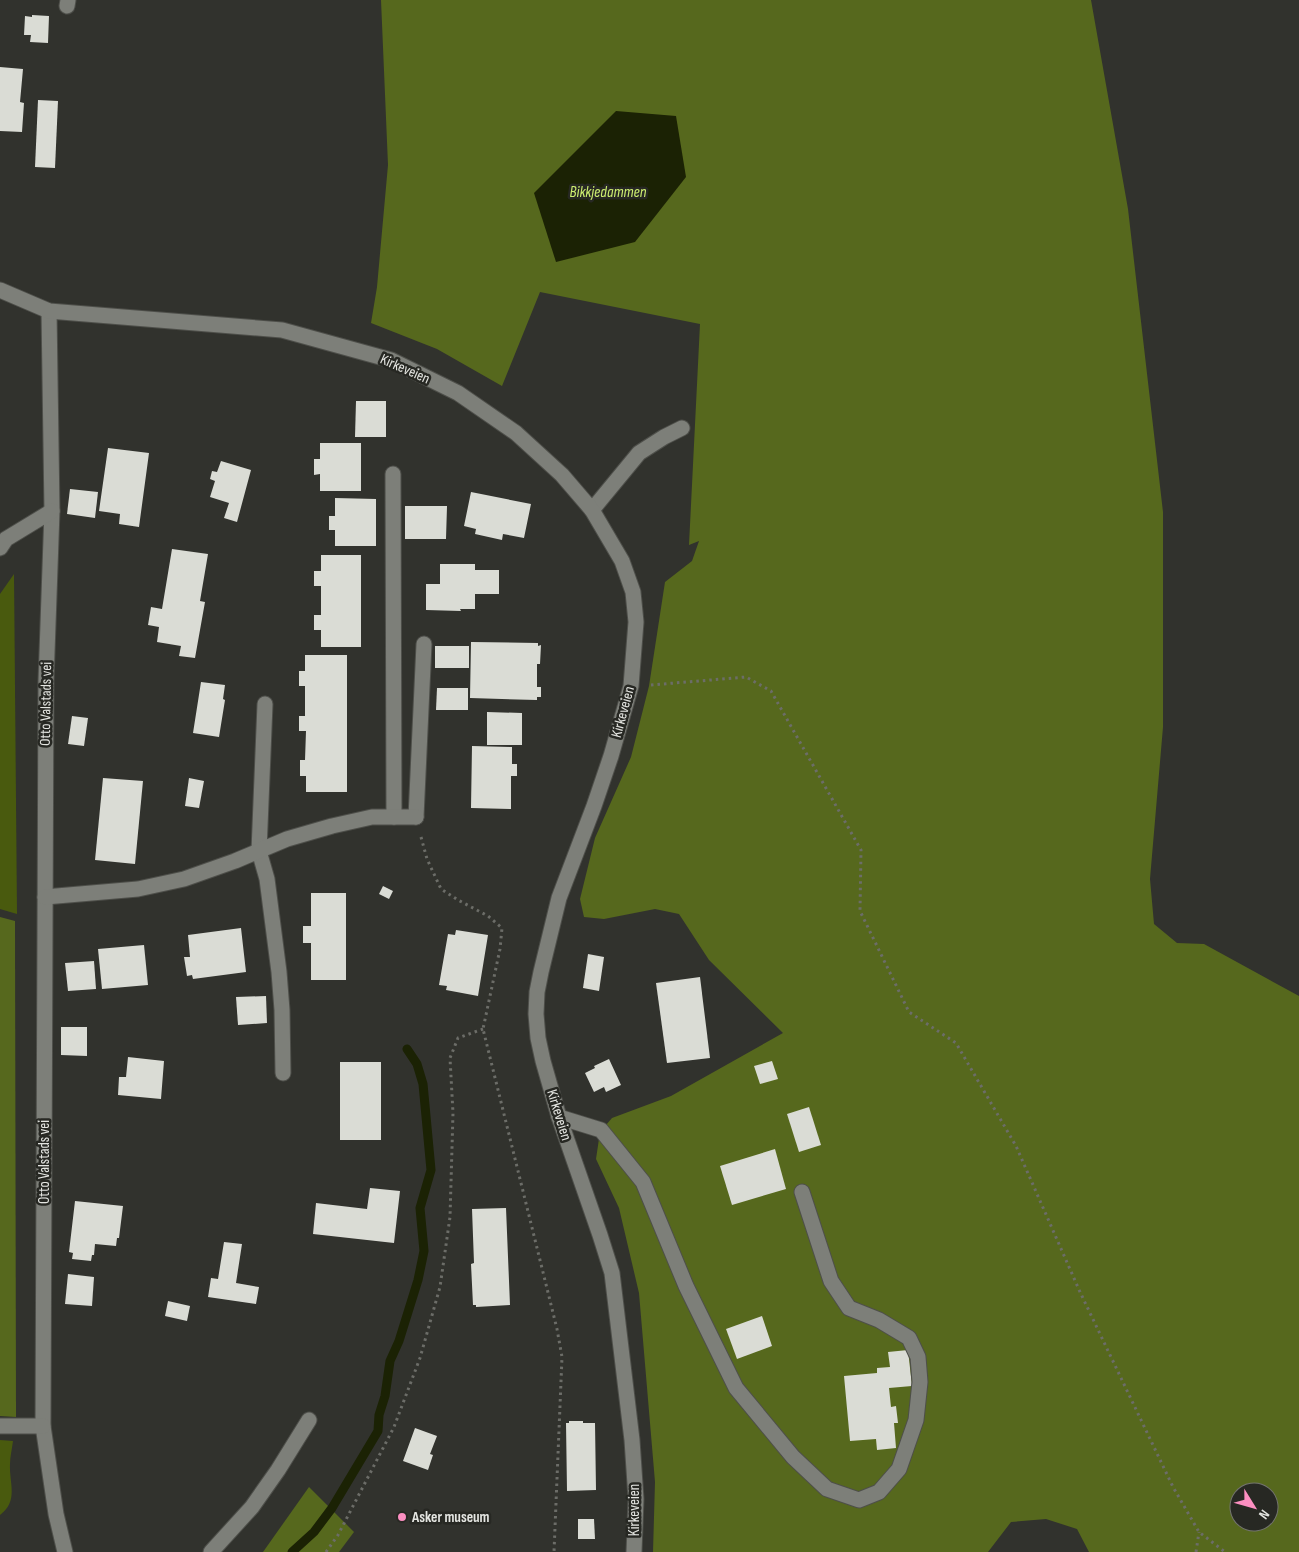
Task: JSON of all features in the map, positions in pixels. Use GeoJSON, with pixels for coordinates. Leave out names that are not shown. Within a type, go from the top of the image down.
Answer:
{"type":"FeatureCollection","features":[{"type":"Feature","properties":{"kind":"street","name":"Kirkeveien"},"geometry":{"type":"LineString","coordinates":[[0,290],[49,311],[282,330],[392,360],[458,394],[516,433],[562,475],[592,510],[622,561],[633,592],[636,622],[631,686],[608,764],[559,898],[537,992],[536,1014],[538,1038],[543,1061],[559,1117],[612,1273],[632,1440],[636,1500],[634,1552]]}},
{"type":"Feature","properties":{"kind":"street","name":"Otto Valstads vei"},"geometry":{"type":"LineString","coordinates":[[49,311],[52,510],[46,682],[43,1426],[56,1514],[66,1552]]}},
{"type":"Feature","properties":{"kind":"street"},"geometry":{"type":"LineString","coordinates":[[592,510],[639,453],[682,428]]}},
{"type":"Feature","properties":{"kind":"street"},"geometry":{"type":"LineString","coordinates":[[393,474],[394,817]]}},
{"type":"Feature","properties":{"kind":"street"},"geometry":{"type":"LineString","coordinates":[[0,548],[6,538],[52,510]]}},
{"type":"Feature","properties":{"kind":"street"},"geometry":{"type":"LineString","coordinates":[[45,897],[138,889],[184,879],[287,840],[332,826],[372,817],[416,817],[424,644]]}},
{"type":"Feature","properties":{"kind":"street"},"geometry":{"type":"LineString","coordinates":[[265,704],[259,851],[267,879],[278,972],[282,1010],[283,1073]]}},
{"type":"Feature","properties":{"kind":"street"},"geometry":{"type":"LineString","coordinates":[[559,1117],[601,1130],[643,1182],[686,1286],[736,1388],[793,1457],[827,1488],[859,1500],[879,1492],[899,1469],[916,1420],[920,1382],[918,1357],[909,1338],[879,1320],[849,1308],[831,1281],[802,1192]]}},
{"type":"Feature","properties":{"kind":"street"},"geometry":{"type":"LineString","coordinates":[[211,1552],[252,1507],[309,1420]]}},
{"type":"Feature","properties":{"kind":"street"},"geometry":{"type":"LineString","coordinates":[[0,1426],[43,1426]]}},
{"type":"Feature","properties":{"kind":"path"},"geometry":{"type":"LineString","coordinates":[[631,686],[746,677],[770,691],[861,850],[860,911],[909,1012],[956,1043],[1016,1146],[1088,1310],[1173,1486],[1199,1532],[1225,1552]]}},
{"type":"Feature","properties":{"kind":"path"},"geometry":{"type":"LineString","coordinates":[[416,817],[427,859],[441,889],[488,916],[502,928],[500,949],[483,1029],[557,1329],[562,1357],[554,1552]]}},
{"type":"Feature","properties":{"kind":"path"},"geometry":{"type":"LineString","coordinates":[[326,1552],[338,1535],[394,1428],[420,1358],[440,1287],[450,1217],[453,1113],[450,1058],[458,1038],[483,1029]]}},
{"type":"Feature","properties":{"kind":"path"},"geometry":{"type":"LineString","coordinates":[[1196,1552],[1199,1532]]}},
{"type":"Feature","properties":{"kind":"green space"},"geometry":{"type":"Polygon","coordinates":[[[381,0],[1091,0],[1128,209],[1163,512],[1163,727],[1150,879],[1154,924],[1177,943],[1204,944],[1299,996],[1299,1552],[1089,1552],[1077,1529],[1046,1519],[1011,1522],[988,1552],[653,1552],[655,1482],[639,1293],[619,1208],[596,1159],[600,1132],[612,1118],[671,1096],[783,1033],[709,960],[679,914],[655,909],[604,919],[584,917],[580,899],[595,838],[631,757],[649,686],[665,582],[692,561],[699,541],[689,545],[700,324],[540,292],[502,386],[437,349],[371,323],[377,287],[388,165],[381,0]]]}},
{"type":"Feature","properties":{"kind":"green space"},"geometry":{"type":"Polygon","coordinates":[[[14,574],[17,914],[0,909],[0,594],[14,574]]]}},
{"type":"Feature","properties":{"kind":"green space"},"geometry":{"type":"Polygon","coordinates":[[[0,917],[15,921],[16,1417],[0,1416],[0,917]]]}},
{"type":"Feature","properties":{"kind":"green space"},"geometry":{"type":"Polygon","coordinates":[[[0,1440],[13,1441],[10,1464],[11,1498],[6,1510],[0,1515],[0,1440]]]}},
{"type":"Feature","properties":{"kind":"green space"},"geometry":{"type":"Polygon","coordinates":[[[309,1487],[354,1532],[339,1552],[263,1552],[309,1487]]]}},
{"type":"Feature","properties":{"kind":"water","name":"Bikkjedammen"},"geometry":{"type":"Polygon","coordinates":[[[616,111],[676,116],[686,177],[635,242],[556,262],[534,193],[616,111]]]}},
{"type":"Feature","properties":{"kind":"building"},"geometry":{"type":"Polygon","coordinates":[[[32,15],[49,16],[48,43],[30,42],[31,35],[24,35],[25,16],[32,17],[32,15]]]}},
{"type":"Feature","properties":{"kind":"building"},"geometry":{"type":"Polygon","coordinates":[[[0,67],[23,69],[20,102],[24,103],[22,132],[0,131],[0,67]]]}},
{"type":"Feature","properties":{"kind":"building"},"geometry":{"type":"Polygon","coordinates":[[[38,100],[58,101],[55,168],[35,167],[38,100]]]}},
{"type":"Feature","properties":{"kind":"building"},"geometry":{"type":"Polygon","coordinates":[[[356,401],[386,401],[386,437],[355,437],[356,401]]]}},
{"type":"Feature","properties":{"kind":"building"},"geometry":{"type":"Polygon","coordinates":[[[320,443],[361,443],[361,491],[320,491],[320,474],[314,475],[314,459],[320,459],[320,443]]]}},
{"type":"Feature","properties":{"kind":"building"},"geometry":{"type":"Polygon","coordinates":[[[108,448],[149,453],[139,527],[119,524],[120,514],[99,511],[108,448]]]}},
{"type":"Feature","properties":{"kind":"building"},"geometry":{"type":"Polygon","coordinates":[[[221,461],[251,470],[237,522],[224,518],[229,503],[210,497],[215,481],[210,479],[212,471],[217,472],[221,461]]]}},
{"type":"Feature","properties":{"kind":"building"},"geometry":{"type":"Polygon","coordinates":[[[70,489],[98,492],[95,518],[67,514],[70,489]]]}},
{"type":"Feature","properties":{"kind":"building"},"geometry":{"type":"Polygon","coordinates":[[[471,492],[531,504],[524,538],[503,534],[502,540],[475,534],[476,529],[464,526],[471,492]]]}},
{"type":"Feature","properties":{"kind":"building"},"geometry":{"type":"Polygon","coordinates":[[[335,498],[376,499],[376,546],[335,546],[335,530],[329,530],[329,516],[335,516],[335,498]]]}},
{"type":"Feature","properties":{"kind":"building"},"geometry":{"type":"Polygon","coordinates":[[[405,506],[447,506],[446,539],[405,539],[405,506]]]}},
{"type":"Feature","properties":{"kind":"building"},"geometry":{"type":"Polygon","coordinates":[[[172,549],[208,554],[200,601],[205,602],[195,658],[179,656],[181,646],[157,642],[159,627],[148,625],[151,607],[162,609],[172,549]]]}},
{"type":"Feature","properties":{"kind":"building"},"geometry":{"type":"Polygon","coordinates":[[[321,555],[361,555],[361,647],[321,647],[321,630],[314,630],[314,615],[321,615],[321,586],[314,586],[314,571],[321,571],[321,555]]]}},
{"type":"Feature","properties":{"kind":"building"},"geometry":{"type":"Polygon","coordinates":[[[440,564],[475,564],[475,570],[499,570],[499,594],[475,594],[475,609],[460,609],[461,611],[426,610],[426,584],[440,584],[440,564]]]}},
{"type":"Feature","properties":{"kind":"building"},"geometry":{"type":"Polygon","coordinates":[[[471,642],[538,643],[538,646],[541,645],[540,664],[537,664],[537,687],[541,687],[541,697],[537,697],[537,700],[470,698],[471,642]]]}},
{"type":"Feature","properties":{"kind":"building"},"geometry":{"type":"Polygon","coordinates":[[[435,646],[469,646],[469,668],[435,668],[435,646]]]}},
{"type":"Feature","properties":{"kind":"building"},"geometry":{"type":"Polygon","coordinates":[[[305,655],[347,655],[347,792],[306,792],[306,776],[300,776],[300,760],[305,760],[306,731],[299,731],[299,716],[305,716],[305,686],[299,686],[299,671],[305,671],[305,655]]]}},
{"type":"Feature","properties":{"kind":"building"},"geometry":{"type":"Polygon","coordinates":[[[201,682],[225,685],[223,699],[225,700],[219,737],[193,733],[201,682]]]}},
{"type":"Feature","properties":{"kind":"building"},"geometry":{"type":"Polygon","coordinates":[[[437,688],[468,688],[468,710],[436,710],[437,688]]]}},
{"type":"Feature","properties":{"kind":"building"},"geometry":{"type":"Polygon","coordinates":[[[487,712],[522,713],[522,745],[487,745],[487,712]]]}},
{"type":"Feature","properties":{"kind":"building"},"geometry":{"type":"Polygon","coordinates":[[[72,716],[88,718],[84,746],[68,744],[72,716]]]}},
{"type":"Feature","properties":{"kind":"building"},"geometry":{"type":"Polygon","coordinates":[[[472,746],[512,747],[512,764],[517,764],[517,776],[511,776],[511,809],[471,808],[472,746]]]}},
{"type":"Feature","properties":{"kind":"building"},"geometry":{"type":"Polygon","coordinates":[[[103,778],[143,781],[135,864],[95,860],[103,778]]]}},
{"type":"Feature","properties":{"kind":"building"},"geometry":{"type":"Polygon","coordinates":[[[189,778],[204,781],[199,808],[185,806],[189,778]]]}},
{"type":"Feature","properties":{"kind":"building"},"geometry":{"type":"Polygon","coordinates":[[[383,886],[393,891],[389,899],[379,894],[383,886]]]}},
{"type":"Feature","properties":{"kind":"building"},"geometry":{"type":"Polygon","coordinates":[[[311,893],[346,893],[346,980],[311,980],[311,943],[303,943],[303,926],[311,926],[311,893]]]}},
{"type":"Feature","properties":{"kind":"building"},"geometry":{"type":"Polygon","coordinates":[[[241,928],[246,972],[193,979],[192,975],[187,976],[184,957],[190,957],[188,935],[241,928]]]}},
{"type":"Feature","properties":{"kind":"building"},"geometry":{"type":"Polygon","coordinates":[[[456,930],[488,935],[478,996],[446,990],[447,986],[439,985],[448,934],[455,935],[456,930]]]}},
{"type":"Feature","properties":{"kind":"building"},"geometry":{"type":"Polygon","coordinates":[[[144,945],[148,985],[102,989],[98,949],[144,945]]]}},
{"type":"Feature","properties":{"kind":"building"},"geometry":{"type":"Polygon","coordinates":[[[588,954],[604,957],[599,991],[583,988],[588,954]]]}},
{"type":"Feature","properties":{"kind":"building"},"geometry":{"type":"Polygon","coordinates":[[[94,961],[96,989],[68,991],[65,963],[94,961]]]}},
{"type":"Feature","properties":{"kind":"building"},"geometry":{"type":"Polygon","coordinates":[[[700,977],[710,1058],[667,1063],[656,983],[700,977]]]}},
{"type":"Feature","properties":{"kind":"building"},"geometry":{"type":"Polygon","coordinates":[[[266,996],[267,1023],[238,1025],[236,997],[266,996]]]}},
{"type":"Feature","properties":{"kind":"building"},"geometry":{"type":"Polygon","coordinates":[[[61,1027],[87,1027],[87,1056],[61,1055],[61,1027]]]}},
{"type":"Feature","properties":{"kind":"building"},"geometry":{"type":"Polygon","coordinates":[[[128,1057],[164,1061],[161,1099],[118,1095],[119,1077],[126,1077],[128,1057]]]}},
{"type":"Feature","properties":{"kind":"building"},"geometry":{"type":"Polygon","coordinates":[[[609,1059],[621,1085],[606,1092],[604,1087],[594,1092],[585,1073],[595,1068],[594,1066],[609,1059]]]}},
{"type":"Feature","properties":{"kind":"building"},"geometry":{"type":"Polygon","coordinates":[[[772,1061],[778,1079],[760,1084],[754,1066],[772,1061]]]}},
{"type":"Feature","properties":{"kind":"building"},"geometry":{"type":"Polygon","coordinates":[[[340,1062],[381,1062],[381,1140],[340,1140],[340,1062]]]}},
{"type":"Feature","properties":{"kind":"building"},"geometry":{"type":"Polygon","coordinates":[[[809,1107],[821,1145],[799,1152],[787,1114],[809,1107]]]}},
{"type":"Feature","properties":{"kind":"building"},"geometry":{"type":"Polygon","coordinates":[[[775,1149],[786,1189],[732,1205],[720,1166],[775,1149]]]}},
{"type":"Feature","properties":{"kind":"building"},"geometry":{"type":"Polygon","coordinates":[[[370,1188],[400,1191],[394,1243],[313,1234],[316,1203],[367,1209],[370,1188]]]}},
{"type":"Feature","properties":{"kind":"building"},"geometry":{"type":"Polygon","coordinates":[[[75,1201],[123,1206],[119,1238],[117,1238],[116,1246],[95,1244],[94,1255],[92,1255],[91,1261],[72,1259],[73,1253],[69,1252],[75,1201]]]}},
{"type":"Feature","properties":{"kind":"building"},"geometry":{"type":"Polygon","coordinates":[[[506,1208],[510,1305],[476,1307],[476,1305],[473,1305],[471,1264],[474,1263],[472,1209],[506,1208]]]}},
{"type":"Feature","properties":{"kind":"building"},"geometry":{"type":"Polygon","coordinates":[[[224,1242],[242,1244],[236,1283],[259,1287],[256,1304],[208,1297],[211,1278],[218,1279],[224,1242]]]}},
{"type":"Feature","properties":{"kind":"building"},"geometry":{"type":"Polygon","coordinates":[[[68,1274],[94,1277],[92,1306],[65,1304],[68,1274]]]}},
{"type":"Feature","properties":{"kind":"building"},"geometry":{"type":"Polygon","coordinates":[[[168,1301],[190,1306],[187,1321],[165,1316],[168,1301]]]}},
{"type":"Feature","properties":{"kind":"building"},"geometry":{"type":"Polygon","coordinates":[[[762,1316],[772,1346],[737,1359],[726,1329],[762,1316]]]}},
{"type":"Feature","properties":{"kind":"building"},"geometry":{"type":"Polygon","coordinates":[[[908,1350],[912,1386],[889,1388],[891,1407],[896,1406],[898,1423],[894,1423],[896,1448],[877,1450],[876,1439],[850,1441],[844,1376],[877,1373],[877,1368],[890,1367],[888,1352],[908,1350]]]}},
{"type":"Feature","properties":{"kind":"building"},"geometry":{"type":"Polygon","coordinates":[[[569,1421],[595,1423],[596,1490],[567,1491],[566,1423],[569,1423],[569,1421]]]}},
{"type":"Feature","properties":{"kind":"building"},"geometry":{"type":"Polygon","coordinates":[[[415,1428],[437,1436],[430,1454],[433,1455],[428,1470],[403,1461],[415,1428]]]}},
{"type":"Feature","properties":{"kind":"building"},"geometry":{"type":"Polygon","coordinates":[[[578,1519],[594,1519],[595,1539],[578,1539],[578,1519]]]}},
{"type":"Feature","properties":{"kind":"waterway"},"geometry":{"type":"LineString","coordinates":[[292,1552],[314,1532],[332,1508],[378,1431],[379,1415],[385,1396],[390,1361],[399,1341],[418,1280],[424,1251],[420,1208],[431,1170],[423,1084],[417,1064],[407,1049]]}},
{"type":"Feature","properties":{"kind":"place","name":"Asker museum"},"geometry":{"type":"Point","coordinates":[402,1517]}}]}
